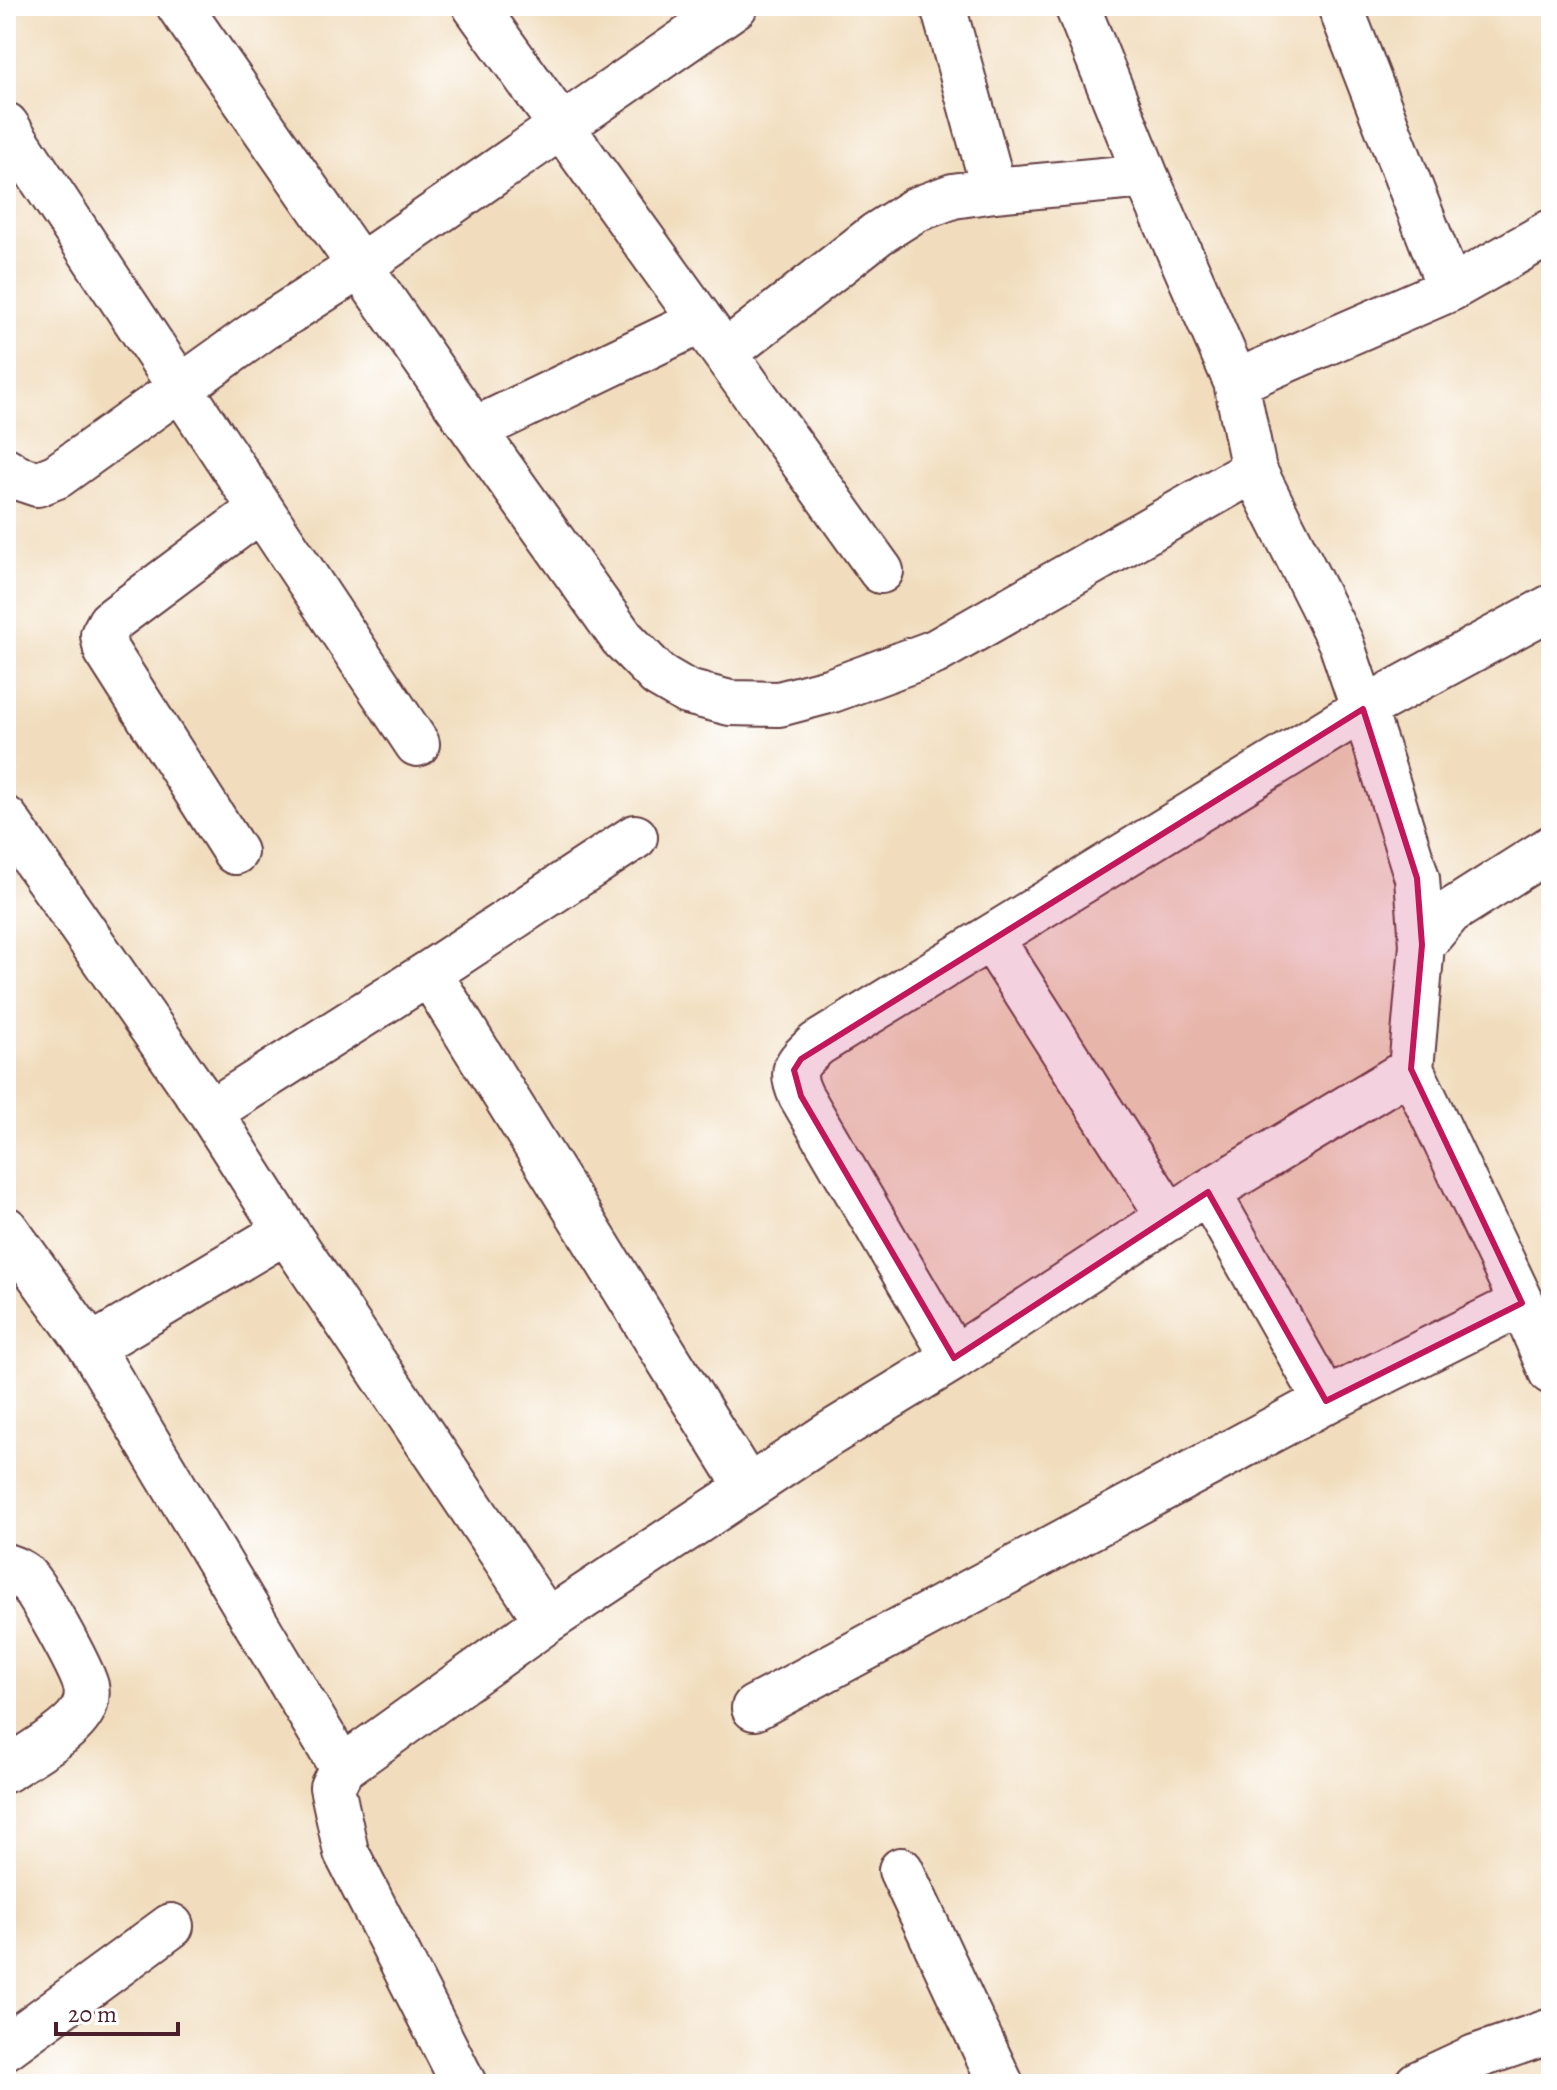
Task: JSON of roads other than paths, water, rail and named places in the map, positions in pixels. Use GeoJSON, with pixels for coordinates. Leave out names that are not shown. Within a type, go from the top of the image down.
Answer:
{"type":"FeatureCollection","features":[{"type":"Feature","properties":{"kind":"street"},"geometry":{"type":"LineString","coordinates":[[179,6],[622,638],[658,675],[687,692],[730,703],[779,704],[832,690],[935,652],[1254,470]]}},
{"type":"Feature","properties":{"kind":"street"},"geometry":{"type":"LineString","coordinates":[[475,6],[881,571]]}},
{"type":"Feature","properties":{"kind":"street"},"geometry":{"type":"LineString","coordinates":[[6,470],[37,484],[57,476],[265,327],[360,266],[735,6]]}},
{"type":"Feature","properties":{"kind":"street"},"geometry":{"type":"LineString","coordinates":[[943,6],[994,190]]}},
{"type":"Feature","properties":{"kind":"street"},"geometry":{"type":"LineString","coordinates":[[1077,6],[1146,176],[1236,382],[1254,470],[1341,643],[1417,878],[1422,945],[1411,1069],[1522,1303],[1551,1372]]}},
{"type":"Feature","properties":{"kind":"street"},"geometry":{"type":"LineString","coordinates":[[1340,6],[1450,289]]}},
{"type":"Feature","properties":{"kind":"street"},"geometry":{"type":"LineString","coordinates":[[6,125],[417,744]]}},
{"type":"Feature","properties":{"kind":"street"},"geometry":{"type":"LineString","coordinates":[[474,430],[713,337],[915,210],[953,196],[1146,176]]}},
{"type":"Feature","properties":{"kind":"street"},"geometry":{"type":"LineString","coordinates":[[1236,382],[1450,289],[1551,232]]}},
{"type":"Feature","properties":{"kind":"street"},"geometry":{"type":"LineString","coordinates":[[235,852],[106,650],[103,635],[110,622],[261,509]]}},
{"type":"Feature","properties":{"kind":"street"},"geometry":{"type":"LineString","coordinates":[[954,1358],[801,1096],[794,1082],[794,1070],[801,1059],[817,1044],[1363,709],[1551,607]]}},
{"type":"Feature","properties":{"kind":"street"},"geometry":{"type":"LineString","coordinates":[[6,819],[210,1112],[547,1621]]}},
{"type":"Feature","properties":{"kind":"street"},"geometry":{"type":"LineString","coordinates":[[210,1112],[635,837]]}},
{"type":"Feature","properties":{"kind":"street"},"geometry":{"type":"LineString","coordinates":[[1422,945],[1450,912],[1551,848]]}},
{"type":"Feature","properties":{"kind":"street"},"geometry":{"type":"LineString","coordinates":[[991,938],[1170,1218]]}},
{"type":"Feature","properties":{"kind":"street"},"geometry":{"type":"LineString","coordinates":[[429,973],[748,1488]]}},
{"type":"Feature","properties":{"kind":"street"},"geometry":{"type":"LineString","coordinates":[[464,2084],[346,1852],[332,1787],[342,1768],[547,1621],[828,1435],[954,1358],[1208,1192],[1411,1069]]}},
{"type":"Feature","properties":{"kind":"street"},"geometry":{"type":"LineString","coordinates":[[1208,1192],[1326,1401]]}},
{"type":"Feature","properties":{"kind":"street"},"geometry":{"type":"LineString","coordinates":[[6,1229],[91,1347],[342,1768]]}},
{"type":"Feature","properties":{"kind":"street"},"geometry":{"type":"LineString","coordinates":[[91,1347],[286,1231]]}},
{"type":"Feature","properties":{"kind":"street"},"geometry":{"type":"LineString","coordinates":[[754,1708],[1326,1401],[1522,1303]]}},
{"type":"Feature","properties":{"kind":"street"},"geometry":{"type":"LineString","coordinates":[[6,1566],[24,1575],[34,1588],[82,1673],[87,1690],[85,1706],[77,1718],[6,1770]]}},
{"type":"Feature","properties":{"kind":"street"},"geometry":{"type":"LineString","coordinates":[[901,1870],[1001,2084]]}},
{"type":"Feature","properties":{"kind":"street"},"geometry":{"type":"LineString","coordinates":[[6,2047],[171,1926]]}},
{"type":"Feature","properties":{"kind":"street"},"geometry":{"type":"LineString","coordinates":[[1417,2084],[1475,2057],[1551,2031]]}}]}
